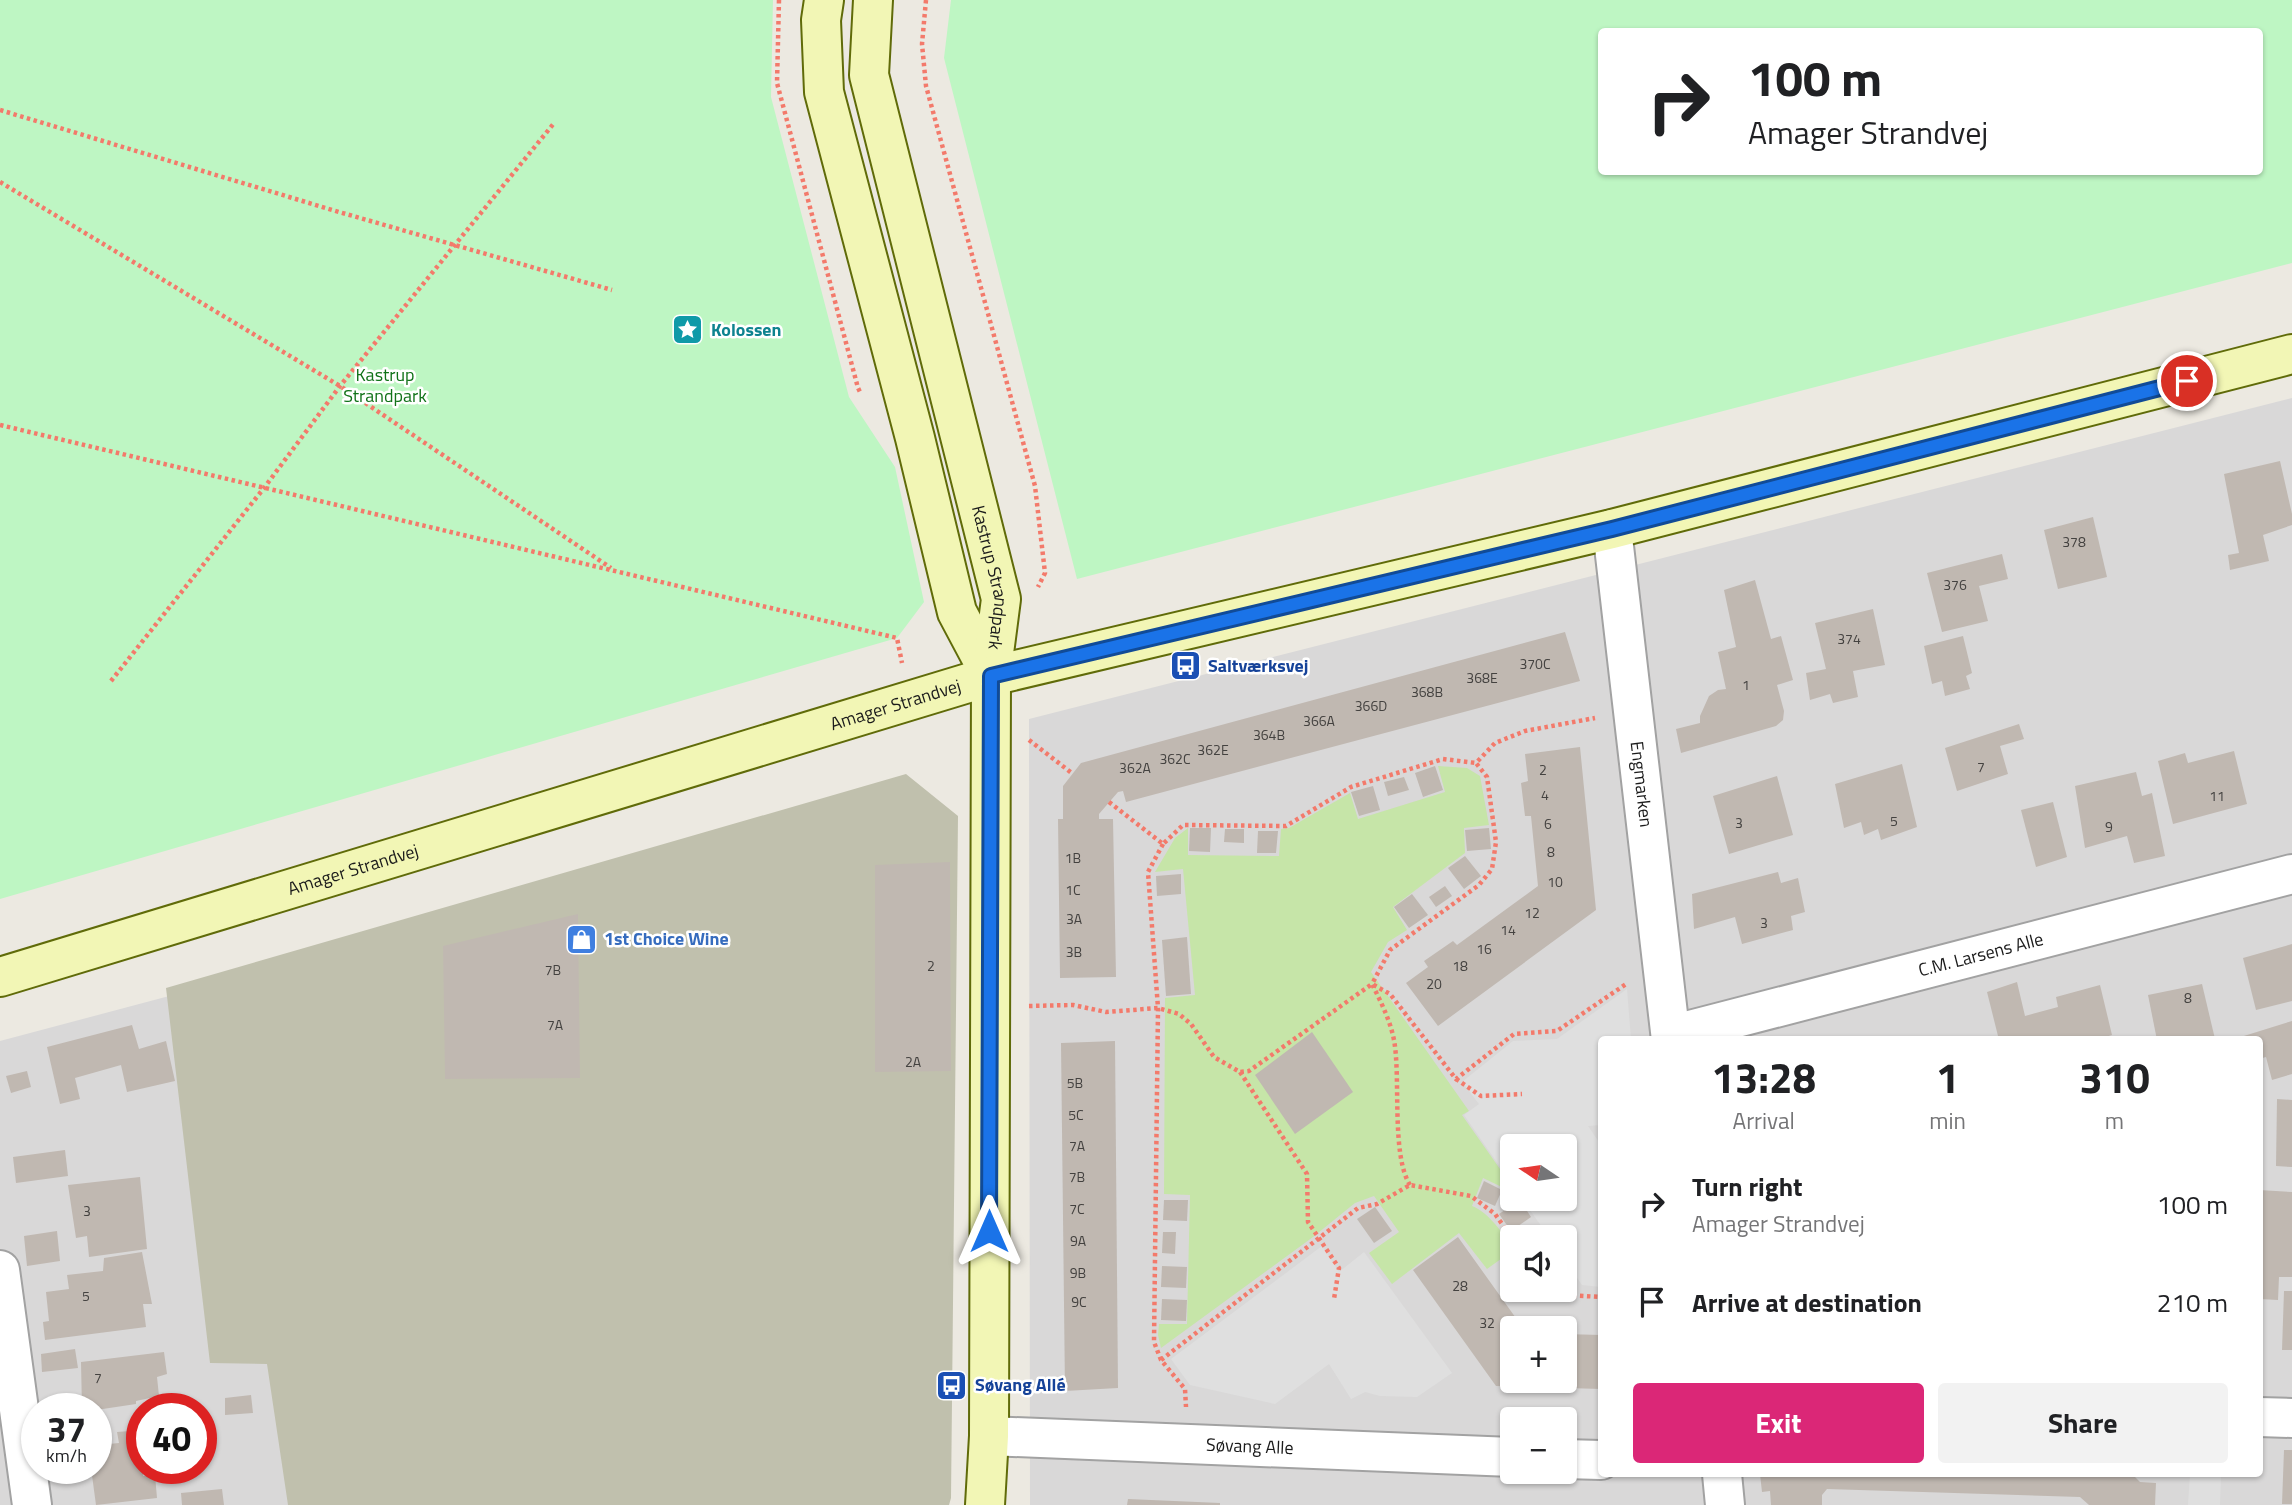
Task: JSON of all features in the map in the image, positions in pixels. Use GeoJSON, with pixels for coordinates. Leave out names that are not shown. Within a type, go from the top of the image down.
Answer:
{"type":"FeatureCollection","features":[{"type":"Feature","properties":{"kind":"street","name":"Kastrup Strandpark"},"geometry":{"type":"LineString","coordinates":[[824,0],[821,20],[824,92],[915,438],[957,612],[991,676]]}},
{"type":"Feature","properties":{"kind":"street","name":"Kastrup Strandpark"},"geometry":{"type":"LineString","coordinates":[[873,0],[869,75],[1000,599],[991,676]]}},
{"type":"Feature","properties":{"kind":"street","name":"Amager Strandvej"},"geometry":{"type":"LineString","coordinates":[[0,977],[991,676],[1612,529],[2292,354]]}},
{"type":"Feature","properties":{"kind":"street","name":"Engmarken"},"geometry":{"type":"LineString","coordinates":[[1612,529],[1671,1036]]}},
{"type":"Feature","properties":{"kind":"street"},"geometry":{"type":"LineString","coordinates":[[985,1505],[989,1436],[991,676]]}},
{"type":"Feature","properties":{"kind":"street","name":"C.M. Larsens Alle"},"geometry":{"type":"LineString","coordinates":[[1675,1036],[2292,874]]}},
{"type":"Feature","properties":{"kind":"street"},"geometry":{"type":"LineString","coordinates":[[0,1270],[32,1505]]}},
{"type":"Feature","properties":{"kind":"street"},"geometry":{"type":"LineString","coordinates":[[2263,1417],[2292,1418]]}},
{"type":"Feature","properties":{"kind":"street","name":"Søvang Alle"},"geometry":{"type":"LineString","coordinates":[[989,1436],[1500,1457]]}},
{"type":"Feature","properties":{"kind":"street"},"geometry":{"type":"LineString","coordinates":[[1577,1459],[1598,1460]]}},
{"type":"Feature","properties":{"kind":"street"},"geometry":{"type":"LineString","coordinates":[[1722,1477],[1726,1505]]}},
{"type":"Feature","properties":{"kind":"path"},"geometry":{"type":"LineString","coordinates":[[926,0],[922,44],[926,86],[1035,485],[1045,573],[1033,596]]}},
{"type":"Feature","properties":{"kind":"path"},"geometry":{"type":"LineString","coordinates":[[0,110],[612,290]]}},
{"type":"Feature","properties":{"kind":"path"},"geometry":{"type":"LineString","coordinates":[[111,681],[264,488],[340,386],[555,122]]}},
{"type":"Feature","properties":{"kind":"path"},"geometry":{"type":"LineString","coordinates":[[0,182],[340,386],[615,570]]}},
{"type":"Feature","properties":{"kind":"path"},"geometry":{"type":"LineString","coordinates":[[0,425],[897,638],[909,701]]}},
{"type":"Feature","properties":{"kind":"path"},"geometry":{"type":"LineString","coordinates":[[1476,763],[1495,743],[1525,731],[1633,710]]}},
{"type":"Feature","properties":{"kind":"path"},"geometry":{"type":"LineString","coordinates":[[1183,1444],[1185,1389],[1161,1360],[1154,1342],[1158,1008],[1148,872],[1163,844],[1184,825],[1286,826],[1351,788],[1443,759],[1476,763],[1487,777],[1496,842],[1492,869],[1479,885],[1390,950],[1372,984],[1249,1071],[1240,1072]]}},
{"type":"Feature","properties":{"kind":"path"},"geometry":{"type":"LineString","coordinates":[[1109,802],[1163,844]]}},
{"type":"Feature","properties":{"kind":"path"},"geometry":{"type":"LineString","coordinates":[[1456,1079],[1514,1034],[1557,1031],[1635,978],[1663,968]]}},
{"type":"Feature","properties":{"kind":"path"},"geometry":{"type":"LineString","coordinates":[[1372,984],[1390,994],[1456,1079],[1481,1096],[1522,1094]]}},
{"type":"Feature","properties":{"kind":"path"},"geometry":{"type":"LineString","coordinates":[[1372,984],[1385,1009],[1394,1040],[1401,1156],[1404,1176],[1410,1185]]}},
{"type":"Feature","properties":{"kind":"path"},"geometry":{"type":"LineString","coordinates":[[990,1006],[1073,1005],[1105,1012],[1158,1008],[1180,1014],[1191,1024],[1214,1057],[1240,1072],[1307,1174],[1308,1222],[1339,1268],[1334,1299]]}},
{"type":"Feature","properties":{"kind":"path"},"geometry":{"type":"LineString","coordinates":[[1161,1360],[1358,1208],[1377,1204],[1410,1185],[1471,1196],[1495,1214],[1503,1225]]}},
{"type":"Feature","properties":{"kind":"path"},"geometry":{"type":"LineString","coordinates":[[1577,1296],[1598,1297]]}},
{"type":"Feature","properties":{"kind":"shaded area"},"geometry":{"type":"Polygon","coordinates":[[[2292,398],[2292,1505],[1030,1505],[1029,719],[2292,398]]]}},
{"type":"Feature","properties":{"kind":"shaded area"},"geometry":{"type":"Polygon","coordinates":[[[906,774],[958,816],[949,1505],[288,1505],[267,1364],[210,1363],[166,988],[906,774]]]}},
{"type":"Feature","properties":{"kind":"shaded area"},"geometry":{"type":"Polygon","coordinates":[[[1627,989],[1631,1036],[1598,1036],[1598,1125],[1588,1126],[1598,1141],[1598,1287],[1582,1285],[1577,1278],[1577,1225],[1540,1225],[1531,1211],[1577,1211],[1577,1134],[1500,1134],[1500,1167],[1464,1115],[1479,1104],[1462,1082],[1513,1041],[1557,1039],[1627,989]]]}},
{"type":"Feature","properties":{"kind":"shaded area"},"geometry":{"type":"Polygon","coordinates":[[[173,995],[266,1345],[290,1505],[0,1505],[0,1041],[173,995]]]}},
{"type":"Feature","properties":{"kind":"shaded area"},"geometry":{"type":"Polygon","coordinates":[[[1322,1246],[1339,1272],[1364,1252],[1452,1373],[1417,1397],[1380,1396],[1365,1392],[1351,1399],[1329,1364],[1275,1404],[1190,1385],[1171,1359],[1322,1246]]]}},
{"type":"Feature","properties":{"kind":"shaded area"},"geometry":{"type":"Polygon","coordinates":[[[2190,1477],[2221,1477],[2220,1505],[2188,1505],[2190,1477]]]}},
{"type":"Feature","properties":{"kind":"green space","name":"Kastrup Strandpark"},"geometry":{"type":"Polygon","coordinates":[[[0,0],[773,0],[771,97],[849,397],[895,467],[924,602],[897,638],[0,899],[0,0]]]}},
{"type":"Feature","properties":{"kind":"green space"},"geometry":{"type":"Polygon","coordinates":[[[951,0],[2292,0],[2292,263],[1077,579],[944,58],[951,0]]]}},
{"type":"Feature","properties":{"kind":"green space"},"geometry":{"type":"Polygon","coordinates":[[[1438,766],[1467,768],[1480,776],[1489,825],[1464,828],[1465,853],[1393,907],[1407,930],[1388,942],[1371,972],[1469,1111],[1462,1115],[1500,1169],[1500,1186],[1483,1178],[1472,1206],[1484,1213],[1500,1231],[1500,1260],[1487,1269],[1459,1233],[1392,1284],[1369,1253],[1399,1232],[1374,1196],[1355,1203],[1161,1348],[1159,1324],[1187,1324],[1190,1195],[1164,1194],[1165,998],[1195,995],[1183,869],[1155,872],[1175,838],[1188,828],[1188,855],[1279,856],[1281,829],[1289,828],[1350,793],[1358,819],[1445,792],[1438,766]]]}},
{"type":"Feature","properties":{"kind":"building"},"geometry":{"type":"Polygon","coordinates":[[[2280,461],[2292,525],[2263,535],[2269,561],[2230,570],[2228,555],[2239,553],[2224,474],[2280,461]]]}},
{"type":"Feature","properties":{"kind":"building"},"geometry":{"type":"Polygon","coordinates":[[[2093,517],[2107,577],[2058,589],[2044,530],[2093,517]]]}},
{"type":"Feature","properties":{"kind":"building"},"geometry":{"type":"Polygon","coordinates":[[[2002,554],[2008,579],[1979,586],[1988,621],[1942,632],[1927,573],[2002,554]]]}},
{"type":"Feature","properties":{"kind":"building"},"geometry":{"type":"Polygon","coordinates":[[[1755,580],[1771,639],[1781,636],[1793,680],[1777,685],[1784,711],[1783,720],[1776,726],[1681,753],[1676,729],[1700,723],[1700,716],[1709,696],[1718,690],[1726,689],[1718,652],[1736,647],[1724,590],[1755,580]]]}},
{"type":"Feature","properties":{"kind":"building"},"geometry":{"type":"Polygon","coordinates":[[[1873,609],[1885,665],[1853,671],[1858,697],[1833,703],[1830,694],[1810,700],[1806,673],[1826,669],[1815,623],[1873,609]]]}},
{"type":"Feature","properties":{"kind":"building"},"geometry":{"type":"Polygon","coordinates":[[[1565,632],[1580,681],[1126,802],[1123,791],[1118,792],[1099,814],[1099,819],[1113,819],[1116,977],[1060,978],[1058,819],[1063,819],[1063,786],[1081,763],[1565,632]]]}},
{"type":"Feature","properties":{"kind":"building"},"geometry":{"type":"Polygon","coordinates":[[[1963,636],[1972,673],[1966,676],[1970,689],[1945,696],[1942,681],[1932,684],[1924,646],[1963,636]]]}},
{"type":"Feature","properties":{"kind":"building"},"geometry":{"type":"Polygon","coordinates":[[[2019,724],[2024,739],[2000,746],[2008,774],[1957,791],[1945,748],[2019,724]]]}},
{"type":"Feature","properties":{"kind":"building"},"geometry":{"type":"Polygon","coordinates":[[[1580,747],[1596,910],[1438,1026],[1406,983],[1428,967],[1424,961],[1453,941],[1457,945],[1538,886],[1531,816],[1525,816],[1521,783],[1528,781],[1525,754],[1580,747]]]}},
{"type":"Feature","properties":{"kind":"building"},"geometry":{"type":"Polygon","coordinates":[[[2234,751],[2247,804],[2173,824],[2158,761],[2185,753],[2188,763],[2234,751]]]}},
{"type":"Feature","properties":{"kind":"building"},"geometry":{"type":"Polygon","coordinates":[[[1902,764],[1917,827],[1881,840],[1878,829],[1864,835],[1861,822],[1844,828],[1835,784],[1902,764]]]}},
{"type":"Feature","properties":{"kind":"building"},"geometry":{"type":"Polygon","coordinates":[[[1435,766],[1443,790],[1423,797],[1415,773],[1435,766]]]}},
{"type":"Feature","properties":{"kind":"building"},"geometry":{"type":"Polygon","coordinates":[[[2136,772],[2142,796],[2152,793],[2165,856],[2134,863],[2127,836],[2085,848],[2075,786],[2136,772]]]}},
{"type":"Feature","properties":{"kind":"building"},"geometry":{"type":"Polygon","coordinates":[[[1777,776],[1793,835],[1729,854],[1713,796],[1777,776]]]}},
{"type":"Feature","properties":{"kind":"building"},"geometry":{"type":"Polygon","coordinates":[[[1404,777],[1409,790],[1388,796],[1384,782],[1404,777]]]}},
{"type":"Feature","properties":{"kind":"building"},"geometry":{"type":"Polygon","coordinates":[[[1373,786],[1380,810],[1359,816],[1351,792],[1373,786]]]}},
{"type":"Feature","properties":{"kind":"building"},"geometry":{"type":"Polygon","coordinates":[[[2053,802],[2067,857],[2036,867],[2021,810],[2053,802]]]}},
{"type":"Feature","properties":{"kind":"building"},"geometry":{"type":"Polygon","coordinates":[[[1190,828],[1211,828],[1210,852],[1189,851],[1190,828]]]}},
{"type":"Feature","properties":{"kind":"building"},"geometry":{"type":"Polygon","coordinates":[[[1489,828],[1491,849],[1467,851],[1465,830],[1489,828]]]}},
{"type":"Feature","properties":{"kind":"building"},"geometry":{"type":"Polygon","coordinates":[[[1225,829],[1244,829],[1244,843],[1224,842],[1225,829]]]}},
{"type":"Feature","properties":{"kind":"building"},"geometry":{"type":"Polygon","coordinates":[[[1258,831],[1278,831],[1276,853],[1257,853],[1258,831]]]}},
{"type":"Feature","properties":{"kind":"building"},"geometry":{"type":"Polygon","coordinates":[[[1465,856],[1481,876],[1464,889],[1448,868],[1465,856]]]}},
{"type":"Feature","properties":{"kind":"building"},"geometry":{"type":"Polygon","coordinates":[[[950,862],[951,1071],[875,1072],[875,865],[950,862]]]}},
{"type":"Feature","properties":{"kind":"building"},"geometry":{"type":"Polygon","coordinates":[[[1778,872],[1781,883],[1798,878],[1805,912],[1791,916],[1793,930],[1742,944],[1735,917],[1694,929],[1692,894],[1778,872]]]}},
{"type":"Feature","properties":{"kind":"building"},"geometry":{"type":"Polygon","coordinates":[[[1181,874],[1181,894],[1157,896],[1156,876],[1181,874]]]}},
{"type":"Feature","properties":{"kind":"building"},"geometry":{"type":"Polygon","coordinates":[[[1445,886],[1452,896],[1436,907],[1429,897],[1445,886]]]}},
{"type":"Feature","properties":{"kind":"building"},"geometry":{"type":"Polygon","coordinates":[[[1412,894],[1428,915],[1409,928],[1394,907],[1412,894]]]}},
{"type":"Feature","properties":{"kind":"building"},"geometry":{"type":"Polygon","coordinates":[[[578,914],[580,1078],[445,1079],[443,946],[578,914]]]}},
{"type":"Feature","properties":{"kind":"building"},"geometry":{"type":"Polygon","coordinates":[[[1187,937],[1191,994],[1166,996],[1162,940],[1187,937]]]}},
{"type":"Feature","properties":{"kind":"building"},"geometry":{"type":"Polygon","coordinates":[[[2292,944],[2292,1001],[2256,1010],[2243,958],[2292,944]]]}},
{"type":"Feature","properties":{"kind":"building"},"geometry":{"type":"Polygon","coordinates":[[[2017,982],[2025,1016],[2058,1007],[2056,997],[2100,985],[2112,1035],[1998,1036],[1987,992],[2017,982]]]}},
{"type":"Feature","properties":{"kind":"building"},"geometry":{"type":"Polygon","coordinates":[[[2202,984],[2214,1036],[2156,1036],[2148,995],[2202,984]]]}},
{"type":"Feature","properties":{"kind":"building"},"geometry":{"type":"Polygon","coordinates":[[[2292,1021],[2292,1074],[2272,1080],[2266,1057],[2263,1058],[2263,1036],[2244,1036],[2292,1021]]]}},
{"type":"Feature","properties":{"kind":"building"},"geometry":{"type":"Polygon","coordinates":[[[132,1025],[139,1049],[166,1041],[175,1081],[127,1092],[121,1065],[75,1078],[80,1099],[60,1104],[47,1047],[132,1025]]]}},
{"type":"Feature","properties":{"kind":"building"},"geometry":{"type":"Polygon","coordinates":[[[1312,1032],[1353,1092],[1295,1134],[1255,1075],[1312,1032]]]}},
{"type":"Feature","properties":{"kind":"building"},"geometry":{"type":"Polygon","coordinates":[[[1115,1041],[1118,1388],[1065,1391],[1061,1043],[1115,1041]]]}},
{"type":"Feature","properties":{"kind":"building"},"geometry":{"type":"Polygon","coordinates":[[[27,1071],[31,1087],[11,1093],[6,1076],[27,1071]]]}},
{"type":"Feature","properties":{"kind":"building"},"geometry":{"type":"Polygon","coordinates":[[[2277,1099],[2292,1100],[2292,1167],[2276,1166],[2277,1099]]]}},
{"type":"Feature","properties":{"kind":"building"},"geometry":{"type":"Polygon","coordinates":[[[65,1150],[68,1176],[16,1183],[13,1157],[65,1150]]]}},
{"type":"Feature","properties":{"kind":"building"},"geometry":{"type":"Polygon","coordinates":[[[140,1177],[147,1249],[89,1257],[87,1236],[76,1238],[68,1185],[140,1177]]]}},
{"type":"Feature","properties":{"kind":"building"},"geometry":{"type":"Polygon","coordinates":[[[1484,1181],[1500,1189],[1495,1206],[1477,1198],[1484,1181]]]}},
{"type":"Feature","properties":{"kind":"building"},"geometry":{"type":"Polygon","coordinates":[[[2263,1190],[2292,1192],[2292,1277],[2279,1277],[2278,1300],[2263,1299],[2263,1190]]]}},
{"type":"Feature","properties":{"kind":"building"},"geometry":{"type":"Polygon","coordinates":[[[1164,1200],[1188,1200],[1187,1221],[1163,1220],[1164,1200]]]}},
{"type":"Feature","properties":{"kind":"building"},"geometry":{"type":"Polygon","coordinates":[[[1375,1207],[1392,1231],[1374,1243],[1357,1219],[1375,1207]]]}},
{"type":"Feature","properties":{"kind":"building"},"geometry":{"type":"Polygon","coordinates":[[[1504,1211],[1527,1211],[1531,1217],[1520,1225],[1507,1225],[1499,1214],[1504,1211]]]}},
{"type":"Feature","properties":{"kind":"building"},"geometry":{"type":"Polygon","coordinates":[[[57,1231],[60,1261],[27,1266],[24,1236],[57,1231]]]}},
{"type":"Feature","properties":{"kind":"building"},"geometry":{"type":"Polygon","coordinates":[[[1163,1232],[1176,1232],[1175,1254],[1162,1253],[1163,1232]]]}},
{"type":"Feature","properties":{"kind":"building"},"geometry":{"type":"Polygon","coordinates":[[[1458,1237],[1500,1296],[1500,1302],[1504,1302],[1514,1316],[1500,1316],[1500,1386],[1496,1386],[1413,1270],[1458,1237]]]}},
{"type":"Feature","properties":{"kind":"building"},"geometry":{"type":"Polygon","coordinates":[[[142,1252],[152,1304],[143,1304],[146,1327],[45,1340],[43,1322],[49,1321],[46,1292],[69,1289],[67,1275],[103,1271],[104,1258],[142,1252]]]}},
{"type":"Feature","properties":{"kind":"building"},"geometry":{"type":"Polygon","coordinates":[[[1162,1266],[1187,1267],[1186,1288],[1161,1287],[1162,1266]]]}},
{"type":"Feature","properties":{"kind":"building"},"geometry":{"type":"Polygon","coordinates":[[[2284,1291],[2292,1291],[2292,1350],[2282,1350],[2284,1291]]]}},
{"type":"Feature","properties":{"kind":"building"},"geometry":{"type":"Polygon","coordinates":[[[1162,1299],[1187,1300],[1186,1321],[1161,1320],[1162,1299]]]}},
{"type":"Feature","properties":{"kind":"building"},"geometry":{"type":"Polygon","coordinates":[[[1577,1334],[1598,1335],[1598,1389],[1577,1388],[1577,1334]]]}},
{"type":"Feature","properties":{"kind":"building"},"geometry":{"type":"Polygon","coordinates":[[[75,1349],[78,1368],[42,1372],[41,1354],[75,1349]]]}},
{"type":"Feature","properties":{"kind":"building"},"geometry":{"type":"Polygon","coordinates":[[[164,1352],[167,1374],[157,1377],[159,1393],[126,1393],[126,1406],[112,1408],[112,1393],[82,1393],[81,1362],[164,1352]]]}},
{"type":"Feature","properties":{"kind":"building"},"geometry":{"type":"Polygon","coordinates":[[[251,1395],[253,1413],[225,1415],[225,1398],[251,1395]]]}},
{"type":"Feature","properties":{"kind":"building"},"geometry":{"type":"Polygon","coordinates":[[[126,1431],[126,1484],[156,1484],[157,1498],[96,1505],[93,1484],[112,1484],[112,1444],[119,1443],[117,1432],[126,1431]]]}},
{"type":"Feature","properties":{"kind":"building"},"geometry":{"type":"Polygon","coordinates":[[[2284,1450],[2292,1450],[2292,1504],[2282,1504],[2284,1450]]]}},
{"type":"Feature","properties":{"kind":"building"},"geometry":{"type":"Polygon","coordinates":[[[1760,1477],[2135,1477],[2140,1482],[2156,1483],[2155,1505],[2089,1505],[2080,1497],[1827,1489],[1822,1495],[1822,1505],[1771,1505],[1770,1491],[1762,1492],[1760,1477]]]}},
{"type":"Feature","properties":{"kind":"building"},"geometry":{"type":"Polygon","coordinates":[[[222,1489],[224,1505],[182,1505],[181,1493],[222,1489]]]}},
{"type":"Feature","properties":{"kind":"building"},"geometry":{"type":"Polygon","coordinates":[[[1128,1499],[1220,1503],[1220,1505],[1127,1505],[1128,1499]]]}},
{"type":"Feature","properties":{"kind":"place","name":"Kolossen"},"geometry":{"type":"Point","coordinates":[688,330]}},
{"type":"Feature","properties":{"kind":"place","name":"Saltværksvej"},"geometry":{"type":"Point","coordinates":[1185,666]}},
{"type":"Feature","properties":{"kind":"place","name":"1st Choice Wine"},"geometry":{"type":"Point","coordinates":[581,939]}},
{"type":"Feature","properties":{"kind":"place","name":"Søvang Allé"},"geometry":{"type":"Point","coordinates":[952,1385]}},
{"type":"Feature","properties":{"kind":"route"},"geometry":{"type":"LineString","coordinates":[[989,1231],[991,676],[1612,529],[2187,381]]}}]}
